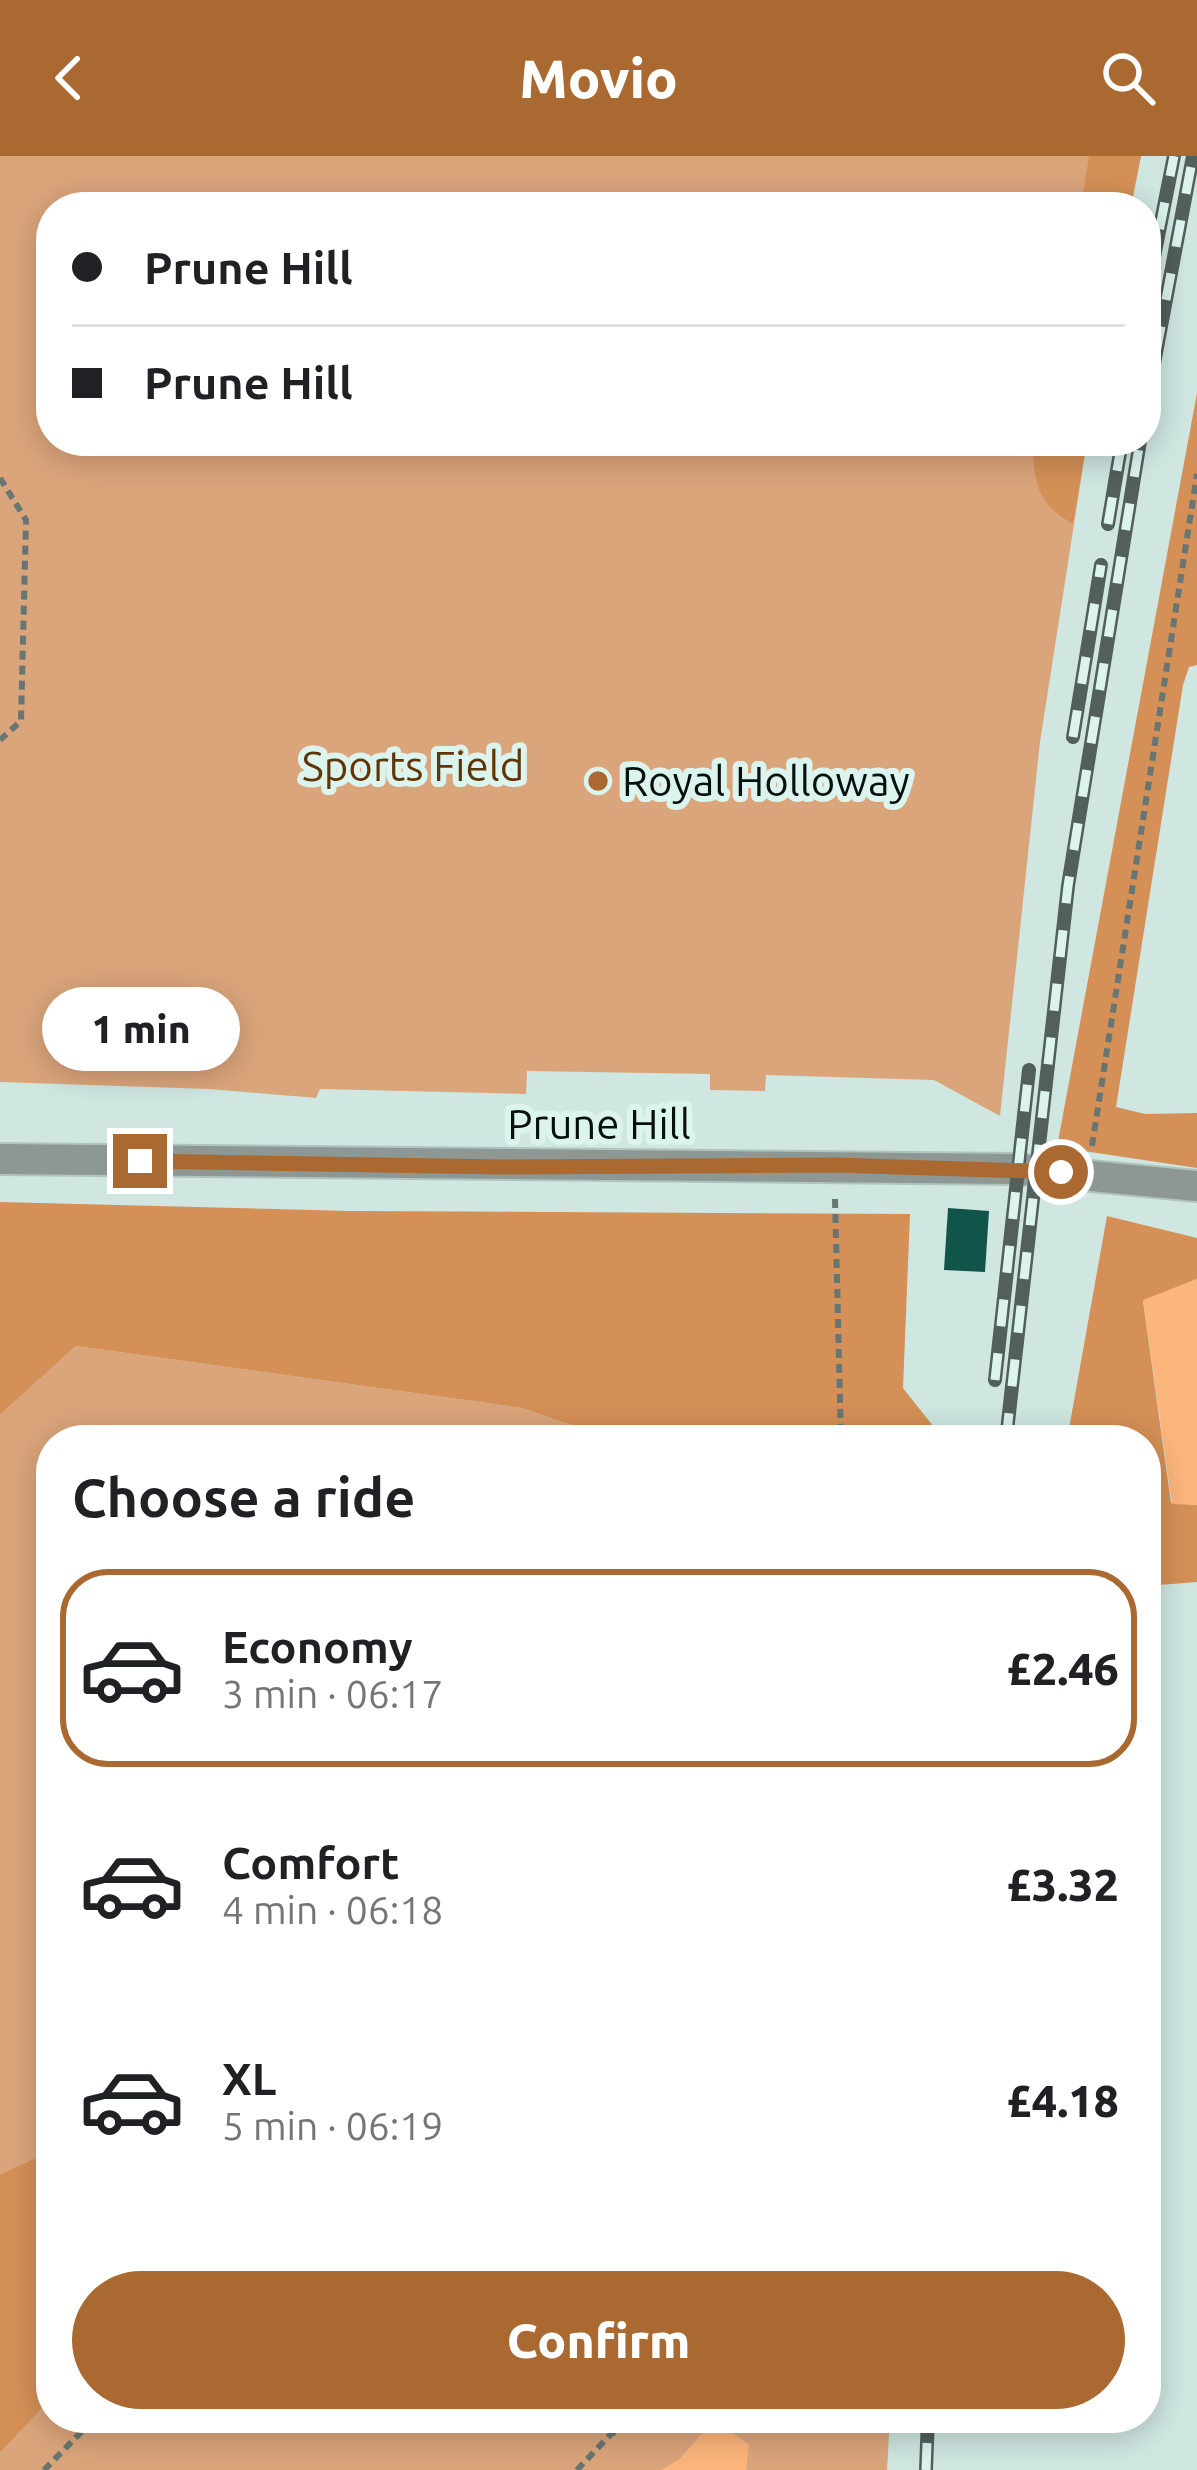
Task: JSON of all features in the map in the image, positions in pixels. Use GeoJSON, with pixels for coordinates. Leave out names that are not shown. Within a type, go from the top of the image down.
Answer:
{"type":"FeatureCollection","features":[{"type":"Feature","properties":{"kind":"street","name":"Prune Hill"},"geometry":{"type":"LineString","coordinates":[[0,1159],[488,1167],[835,1165],[1088,1174],[1197,1186]]}},
{"type":"Feature","properties":{"kind":"path"},"geometry":{"type":"LineString","coordinates":[[1088,1174],[1197,474]]}},
{"type":"Feature","properties":{"kind":"path"},"geometry":{"type":"LineString","coordinates":[[0,478],[26,520],[21,722],[0,740]]}},
{"type":"Feature","properties":{"kind":"path"},"geometry":{"type":"LineString","coordinates":[[835,1165],[841,1425]]}},
{"type":"Feature","properties":{"kind":"path"},"geometry":{"type":"LineString","coordinates":[[44,2470],[80,2433]]}},
{"type":"Feature","properties":{"kind":"path"},"geometry":{"type":"LineString","coordinates":[[577,2470],[613,2433]]}},
{"type":"Feature","properties":{"kind":"green space","name":"Sports Field"},"geometry":{"type":"Polygon","coordinates":[[[0,156],[1141,156],[1133,192],[36,192],[36,456],[1085,456],[1040,742],[1000,1116],[934,1080],[766,1075],[765,1091],[710,1090],[710,1074],[527,1071],[526,1094],[320,1089],[316,1098],[0,1082],[0,156]]]}},
{"type":"Feature","properties":{"kind":"green space"},"geometry":{"type":"Polygon","coordinates":[[[76,1346],[522,1408],[571,1425],[36,1425],[36,2158],[0,2174],[0,1415],[76,1346]]]}},
{"type":"Feature","properties":{"kind":"green space"},"geometry":{"type":"Polygon","coordinates":[[[36,2415],[36,2433],[703,2433],[680,2459],[662,2470],[0,2470],[0,2453],[36,2415]]]}},
{"type":"Feature","properties":{"kind":"green space"},"geometry":{"type":"Polygon","coordinates":[[[732,2433],[889,2433],[887,2470],[746,2470],[748,2445],[732,2433]]]}},
{"type":"Feature","properties":{"kind":"shaded area"},"geometry":{"type":"Polygon","coordinates":[[[1089,156],[1141,156],[1134,192],[1083,192],[1089,156]]]}},
{"type":"Feature","properties":{"kind":"shaded area"},"geometry":{"type":"Polygon","coordinates":[[[1197,393],[1197,665],[1189,667],[1183,685],[1116,1107],[1145,1114],[1197,1113],[1197,1168],[1057,1147],[1197,393]]]}},
{"type":"Feature","properties":{"kind":"shaded area"},"geometry":{"type":"Polygon","coordinates":[[[1033,456],[1084,456],[1073,524],[1044,499],[1033,456]]]}},
{"type":"Feature","properties":{"kind":"shaded area"},"geometry":{"type":"Polygon","coordinates":[[[0,1202],[350,1211],[910,1214],[903,1388],[932,1425],[571,1425],[522,1408],[76,1346],[0,1415],[0,1202]]]}},
{"type":"Feature","properties":{"kind":"shaded area"},"geometry":{"type":"Polygon","coordinates":[[[1107,1216],[1197,1238],[1197,1279],[1143,1301],[1160,1425],[1070,1425],[1107,1216]]]}},
{"type":"Feature","properties":{"kind":"shaded area"},"geometry":{"type":"Polygon","coordinates":[[[1197,1279],[1197,1505],[1172,1504],[1143,1300],[1197,1279]]]}},
{"type":"Feature","properties":{"kind":"shaded area"},"geometry":{"type":"Polygon","coordinates":[[[1161,1431],[1171,1503],[1197,1505],[1197,1582],[1161,1585],[1161,1431]]]}},
{"type":"Feature","properties":{"kind":"shaded area"},"geometry":{"type":"Polygon","coordinates":[[[36,2158],[36,2415],[0,2453],[0,2174],[36,2158]]]}},
{"type":"Feature","properties":{"kind":"shaded area"},"geometry":{"type":"Polygon","coordinates":[[[702,2433],[733,2433],[749,2445],[746,2470],[662,2470],[680,2459],[702,2433]]]}},
{"type":"Feature","properties":{"kind":"building"},"geometry":{"type":"Polygon","coordinates":[[[948,1208],[989,1211],[985,1272],[944,1270],[948,1208]]]}},
{"type":"Feature","properties":{"kind":"railway"},"geometry":{"type":"LineString","coordinates":[[1161,222],[1174,156]]}},
{"type":"Feature","properties":{"kind":"railway"},"geometry":{"type":"LineString","coordinates":[[1161,326],[1193,156]]}},
{"type":"Feature","properties":{"kind":"railway"},"geometry":{"type":"LineString","coordinates":[[1108,524],[1119,456]]}},
{"type":"Feature","properties":{"kind":"railway"},"geometry":{"type":"LineString","coordinates":[[1008,1425],[1068,886],[1138,456]]}},
{"type":"Feature","properties":{"kind":"railway"},"geometry":{"type":"LineString","coordinates":[[1073,737],[1101,565]]}},
{"type":"Feature","properties":{"kind":"railway"},"geometry":{"type":"LineString","coordinates":[[995,1380],[1029,1070]]}},
{"type":"Feature","properties":{"kind":"railway"},"geometry":{"type":"LineString","coordinates":[[926,2470],[927,2433]]}},
{"type":"Feature","properties":{"kind":"place","name":"Royal Holloway"},"geometry":{"type":"Point","coordinates":[598,781]}},
{"type":"Feature","properties":{"kind":"route"},"geometry":{"type":"LineString","coordinates":[[140,1161],[504,1167],[835,1165],[1061,1172]]}}]}
